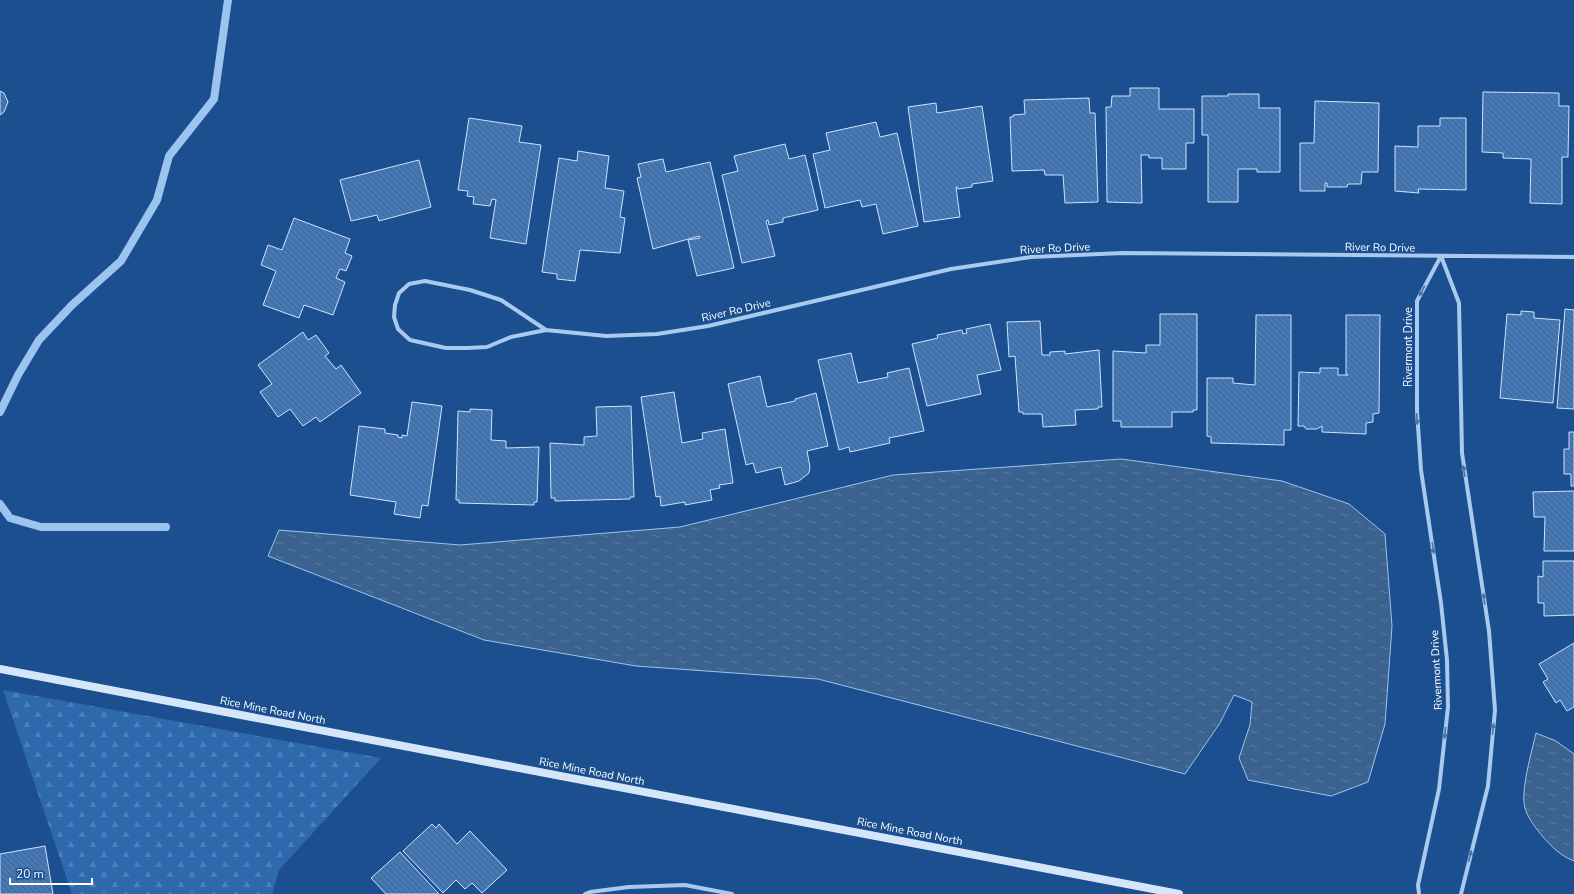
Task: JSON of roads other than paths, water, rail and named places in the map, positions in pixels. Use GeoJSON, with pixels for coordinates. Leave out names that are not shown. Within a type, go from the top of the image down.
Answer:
{"type":"FeatureCollection","features":[{"type":"Feature","properties":{"kind":"main road","name":"Rice Mine Road North"},"geometry":{"type":"LineString","coordinates":[[0,669],[1179,894]]}},
{"type":"Feature","properties":{"kind":"street","name":"River Ro Drive"},"geometry":{"type":"LineString","coordinates":[[546,330],[606,336],[657,334],[708,326],[951,269],[1031,257],[1123,253],[1574,257]]}},
{"type":"Feature","properties":{"kind":"street","name":"Rivermont Drive"},"geometry":{"type":"LineString","coordinates":[[1419,894],[1418,885],[1439,789],[1448,707],[1447,660],[1421,470],[1417,411],[1417,301],[1441,256]]}},
{"type":"Feature","properties":{"kind":"street"},"geometry":{"type":"LineString","coordinates":[[1441,256],[1459,303],[1462,453],[1488,631],[1495,710],[1488,786],[1461,894]]}},
{"type":"Feature","properties":{"kind":"street"},"geometry":{"type":"LineString","coordinates":[[425,281],[470,290],[501,300],[546,330],[511,337],[487,347],[446,348],[410,340],[398,329],[394,317],[395,305],[399,293],[409,284],[425,281]]}},
{"type":"Feature","properties":{"kind":"street"},"geometry":{"type":"LineString","coordinates":[[585,894],[629,887],[685,885],[732,894]]}},
{"type":"Feature","properties":{"kind":"water"},"geometry":{"type":"Polygon","coordinates":[[[1121,459],[1282,481],[1349,504],[1385,534],[1392,626],[1385,724],[1368,782],[1331,796],[1248,780],[1239,758],[1250,725],[1252,702],[1234,695],[1220,723],[1185,774],[818,679],[636,666],[484,640],[268,556],[279,530],[460,545],[680,527],[893,475],[1121,459]]]}},
{"type":"Feature","properties":{"kind":"water"},"geometry":{"type":"Polygon","coordinates":[[[1536,733],[1556,741],[1574,754],[1574,861],[1561,854],[1546,841],[1532,823],[1525,808],[1525,782],[1536,733]]]}},
{"type":"Feature","properties":{"kind":"waterway"},"geometry":{"type":"LineString","coordinates":[[0,412],[18,375],[39,340],[72,305],[121,261],[157,200],[169,156],[214,99],[228,0]]}},
{"type":"Feature","properties":{"kind":"waterway"},"geometry":{"type":"LineString","coordinates":[[0,504],[10,518],[41,527],[166,527]]}}]}
